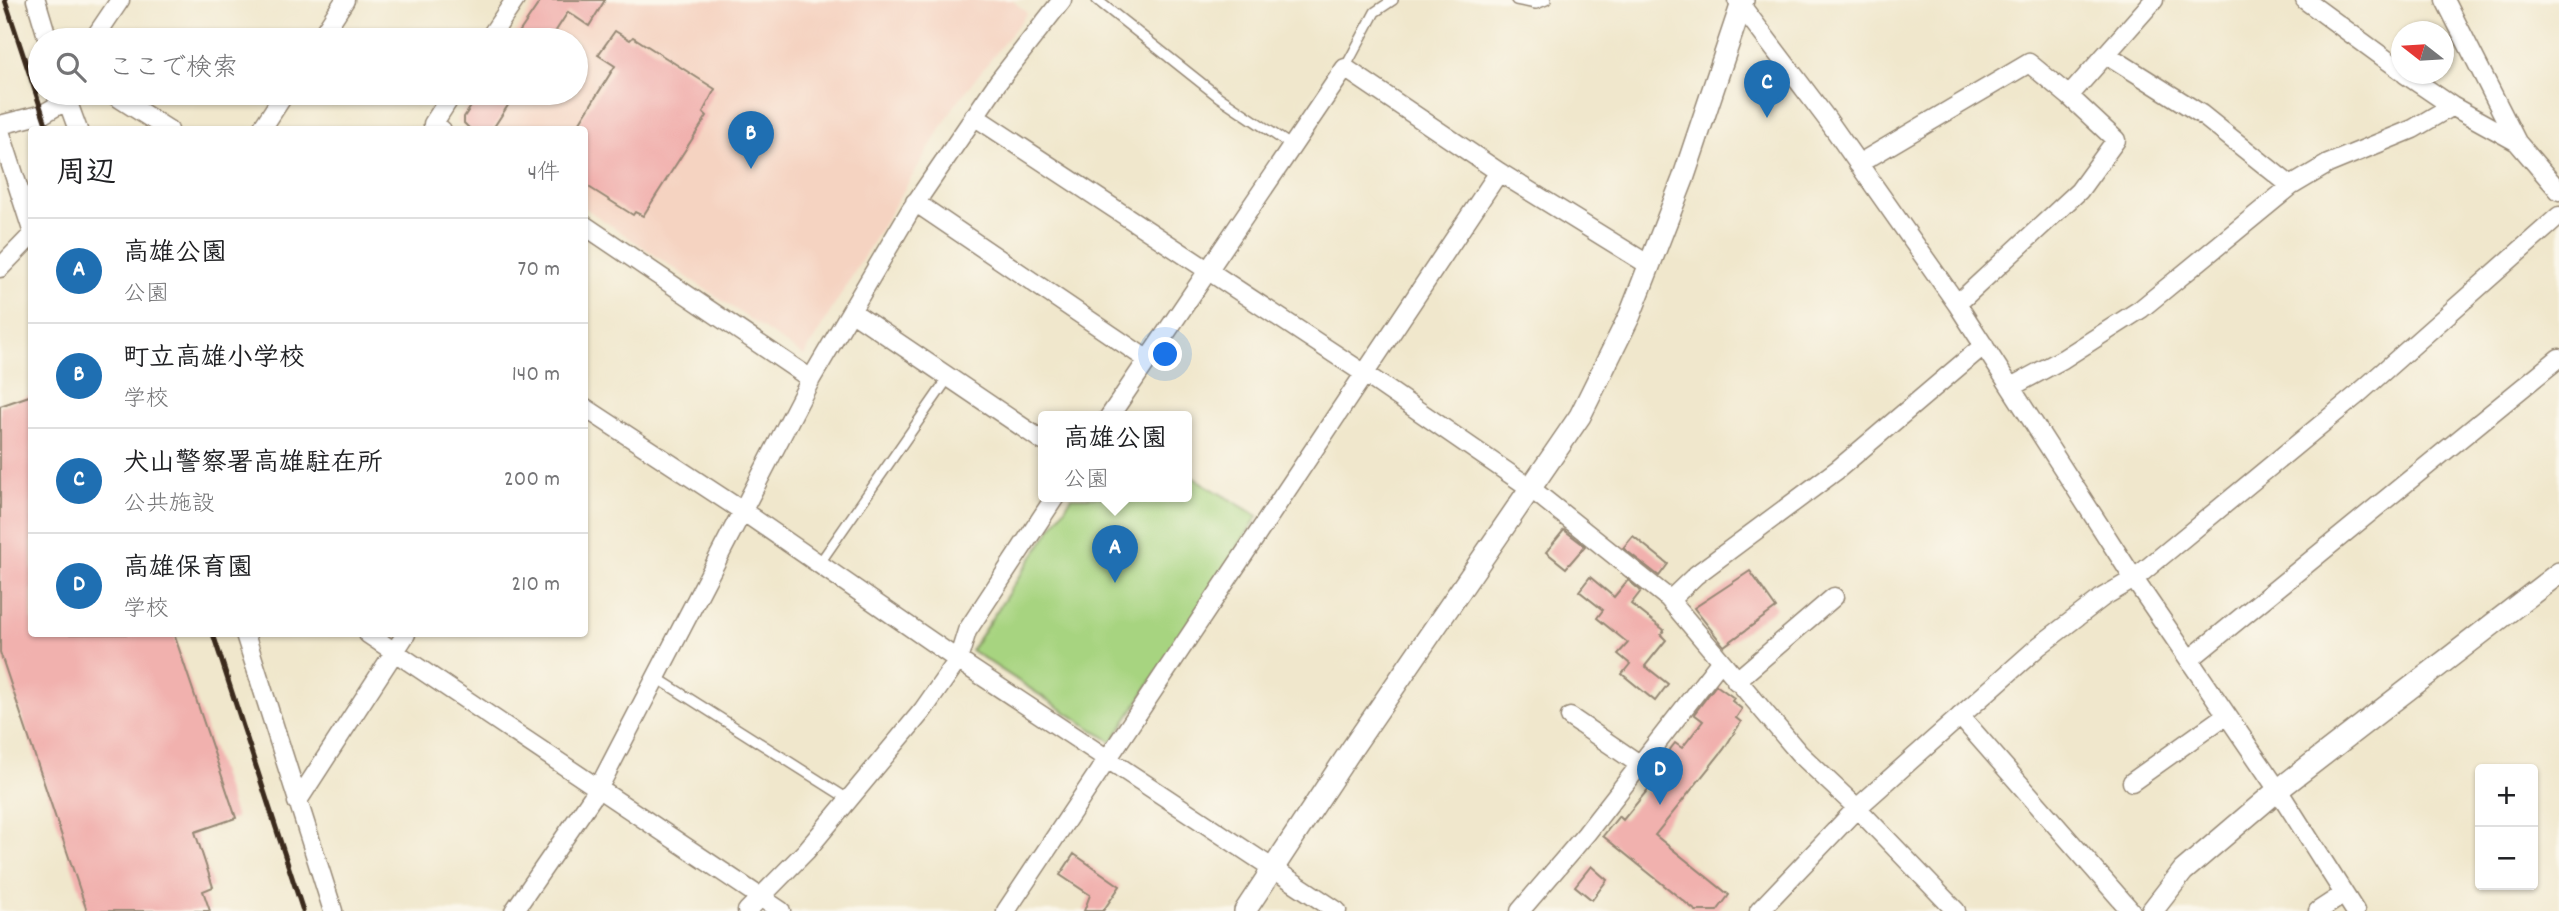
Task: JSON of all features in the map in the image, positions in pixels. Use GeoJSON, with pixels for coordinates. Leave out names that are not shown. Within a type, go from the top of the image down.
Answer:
{"type":"FeatureCollection","features":[{"type":"Feature","properties":{"kind":"street"},"geometry":{"type":"LineString","coordinates":[[36,0],[44,28]]}},
{"type":"Feature","properties":{"kind":"street"},"geometry":{"type":"LineString","coordinates":[[101,28],[120,0]]}},
{"type":"Feature","properties":{"kind":"street"},"geometry":{"type":"LineString","coordinates":[[327,28],[345,0]]}},
{"type":"Feature","properties":{"kind":"street"},"geometry":{"type":"LineString","coordinates":[[496,28],[515,0]]}},
{"type":"Feature","properties":{"kind":"street"},"geometry":{"type":"LineString","coordinates":[[2069,96],[2154,0]]}},
{"type":"Feature","properties":{"kind":"street"},"geometry":{"type":"LineString","coordinates":[[2305,0],[2391,63]]}},
{"type":"Feature","properties":{"kind":"street"},"geometry":{"type":"LineString","coordinates":[[2445,0],[2517,142],[2559,191]]}},
{"type":"Feature","properties":{"kind":"street"},"geometry":{"type":"LineString","coordinates":[[1740,2],[1957,304],[2134,579],[2278,790],[2355,911]]}},
{"type":"Feature","properties":{"kind":"street"},"geometry":{"type":"LineString","coordinates":[[1245,911],[1528,487],[1580,415],[1630,315],[1650,265],[1683,178],[1740,2]]}},
{"type":"Feature","properties":{"kind":"street"},"geometry":{"type":"LineString","coordinates":[[514,911],[598,789],[811,379],[915,202],[1054,3]]}},
{"type":"Feature","properties":{"kind":"street"},"geometry":{"type":"LineString","coordinates":[[2106,54],[2201,114],[2291,186]]}},
{"type":"Feature","properties":{"kind":"street"},"geometry":{"type":"LineString","coordinates":[[1858,164],[2029,63],[2116,140],[2078,191],[1957,304]]}},
{"type":"Feature","properties":{"kind":"street"},"geometry":{"type":"LineString","coordinates":[[1113,411],[1345,68],[1499,172],[1650,265]]}},
{"type":"Feature","properties":{"kind":"street"},"geometry":{"type":"LineString","coordinates":[[2420,84],[2452,106],[2517,142]]}},
{"type":"Feature","properties":{"kind":"street"},"geometry":{"type":"LineString","coordinates":[[28,220],[0,128],[43,114],[56,105]]}},
{"type":"Feature","properties":{"kind":"street"},"geometry":{"type":"LineString","coordinates":[[71,105],[77,126]]}},
{"type":"Feature","properties":{"kind":"street"},"geometry":{"type":"LineString","coordinates":[[130,105],[163,126]]}},
{"type":"Feature","properties":{"kind":"street"},"geometry":{"type":"LineString","coordinates":[[264,126],[277,105]]}},
{"type":"Feature","properties":{"kind":"street"},"geometry":{"type":"LineString","coordinates":[[436,126],[433,124],[445,105]]}},
{"type":"Feature","properties":{"kind":"street"},"geometry":{"type":"LineString","coordinates":[[2011,387],[2063,359],[2141,309],[2291,186],[2328,164],[2413,129],[2452,106]]}},
{"type":"Feature","properties":{"kind":"street"},"geometry":{"type":"LineString","coordinates":[[974,116],[1365,374],[1528,487],[1670,600],[1798,754],[1857,808],[1956,911]]}},
{"type":"Feature","properties":{"kind":"street"},"geometry":{"type":"LineString","coordinates":[[1006,911],[1499,172]]}},
{"type":"Feature","properties":{"kind":"street"},"geometry":{"type":"LineString","coordinates":[[915,202],[1148,360]]}},
{"type":"Feature","properties":{"kind":"street"},"geometry":{"type":"LineString","coordinates":[[1759,911],[1857,808],[2039,646],[2103,597],[2134,579],[2358,394],[2559,216]]}},
{"type":"Feature","properties":{"kind":"street"},"geometry":{"type":"LineString","coordinates":[[588,228],[811,379]]}},
{"type":"Feature","properties":{"kind":"street"},"geometry":{"type":"LineString","coordinates":[[0,268],[28,237]]}},
{"type":"Feature","properties":{"kind":"street"},"geometry":{"type":"LineString","coordinates":[[851,311],[1038,438]]}},
{"type":"Feature","properties":{"kind":"street"},"geometry":{"type":"LineString","coordinates":[[1670,600],[1696,575],[1837,470],[1984,345]]}},
{"type":"Feature","properties":{"kind":"street"},"geometry":{"type":"LineString","coordinates":[[2189,660],[2559,358]]}},
{"type":"Feature","properties":{"kind":"street"},"geometry":{"type":"LineString","coordinates":[[588,410],[744,512],[958,660],[1337,911]]}},
{"type":"Feature","properties":{"kind":"street"},"geometry":{"type":"LineString","coordinates":[[747,911],[806,851],[923,710],[958,660],[967,631],[1052,502]]}},
{"type":"Feature","properties":{"kind":"street"},"geometry":{"type":"LineString","coordinates":[[2152,911],[2183,870],[2278,790],[2559,573]]}},
{"type":"Feature","properties":{"kind":"street"},"geometry":{"type":"LineString","coordinates":[[1736,681],[1834,597]]}},
{"type":"Feature","properties":{"kind":"street"},"geometry":{"type":"LineString","coordinates":[[246,637],[333,911]]}},
{"type":"Feature","properties":{"kind":"street"},"geometry":{"type":"LineString","coordinates":[[373,637],[781,911]]}},
{"type":"Feature","properties":{"kind":"street"},"geometry":{"type":"LineString","coordinates":[[297,802],[404,637]]}},
{"type":"Feature","properties":{"kind":"street"},"geometry":{"type":"LineString","coordinates":[[1520,911],[1586,834],[1720,662]]}},
{"type":"Feature","properties":{"kind":"street"},"geometry":{"type":"LineString","coordinates":[[2132,782],[2226,715]]}},
{"type":"Feature","properties":{"kind":"street"},"geometry":{"type":"LineString","coordinates":[[1960,716],[2131,911]]}},
{"type":"Feature","properties":{"kind":"street"},"geometry":{"type":"LineString","coordinates":[[1570,717],[1639,764]]}},
{"type":"Feature","properties":{"kind":"street"},"geometry":{"type":"LineString","coordinates":[[2318,911],[2344,894]]}},
{"type":"Feature","properties":{"kind":"lane"},"geometry":{"type":"LineString","coordinates":[[1097,0],[1219,97],[1292,146]]}},
{"type":"Feature","properties":{"kind":"lane"},"geometry":{"type":"LineString","coordinates":[[1345,68],[1375,12],[1393,0]]}},
{"type":"Feature","properties":{"kind":"lane"},"geometry":{"type":"LineString","coordinates":[[1516,0],[1536,4],[1546,0]]}},
{"type":"Feature","properties":{"kind":"lane"},"geometry":{"type":"LineString","coordinates":[[819,564],[948,377]]}},
{"type":"Feature","properties":{"kind":"lane"},"geometry":{"type":"LineString","coordinates":[[657,678],[848,799]]}},
{"type":"Feature","properties":{"kind":"shaded area"},"geometry":{"type":"Polygon","coordinates":[[[536,0],[1012,0],[1027,13],[955,105],[804,356],[588,210],[588,126],[464,126],[456,121],[466,105],[588,105],[588,28],[518,28],[536,0]]]}},
{"type":"Feature","properties":{"kind":"green space"},"geometry":{"type":"Polygon","coordinates":[[[1192,477],[1258,516],[1112,742],[971,650],[1069,502],[1192,502],[1192,477]]]}},
{"type":"Feature","properties":{"kind":"building"},"geometry":{"type":"Polygon","coordinates":[[[541,0],[605,0],[589,26],[568,12],[558,28],[522,28],[541,0]]]}},
{"type":"Feature","properties":{"kind":"building"},"geometry":{"type":"Polygon","coordinates":[[[615,31],[630,40],[633,37],[715,89],[703,112],[707,116],[643,216],[635,212],[633,215],[588,187],[588,126],[578,126],[615,66],[598,55],[615,31]]]}},
{"type":"Feature","properties":{"kind":"building"},"geometry":{"type":"Polygon","coordinates":[[[472,105],[508,105],[495,126],[467,126],[464,117],[472,105]]]}},
{"type":"Feature","properties":{"kind":"building"},"geometry":{"type":"Polygon","coordinates":[[[28,396],[28,637],[175,637],[236,818],[195,832],[213,887],[203,891],[210,911],[87,911],[0,652],[0,406],[28,396]]]}},
{"type":"Feature","properties":{"kind":"building"},"geometry":{"type":"Polygon","coordinates":[[[1564,530],[1585,546],[1566,568],[1546,552],[1564,530]]]}},
{"type":"Feature","properties":{"kind":"building"},"geometry":{"type":"Polygon","coordinates":[[[1633,536],[1668,564],[1659,576],[1623,548],[1633,536]]]}},
{"type":"Feature","properties":{"kind":"building"},"geometry":{"type":"Polygon","coordinates":[[[1750,571],[1776,608],[1724,646],[1694,608],[1750,571]]]}},
{"type":"Feature","properties":{"kind":"building"},"geometry":{"type":"Polygon","coordinates":[[[1590,577],[1614,597],[1628,580],[1641,591],[1631,604],[1664,630],[1661,635],[1666,640],[1645,666],[1668,684],[1655,701],[1622,674],[1630,664],[1618,654],[1628,643],[1597,618],[1603,610],[1579,591],[1590,577]]]}},
{"type":"Feature","properties":{"kind":"building"},"geometry":{"type":"Polygon","coordinates":[[[1716,685],[1734,698],[1732,701],[1742,709],[1736,718],[1741,722],[1724,749],[1655,835],[1729,895],[1717,911],[1696,911],[1603,836],[1619,816],[1623,820],[1664,770],[1658,765],[1675,743],[1682,748],[1703,721],[1694,714],[1716,685]]]}},
{"type":"Feature","properties":{"kind":"building"},"geometry":{"type":"Polygon","coordinates":[[[1074,854],[1120,886],[1103,911],[1084,911],[1090,895],[1060,875],[1074,854]]]}},
{"type":"Feature","properties":{"kind":"building"},"geometry":{"type":"Polygon","coordinates":[[[1591,866],[1607,880],[1592,900],[1575,886],[1591,866]]]}},
{"type":"Feature","properties":{"kind":"railway"},"geometry":{"type":"LineString","coordinates":[[5,0],[28,70]]}},
{"type":"Feature","properties":{"kind":"railway"},"geometry":{"type":"LineString","coordinates":[[40,105],[47,126]]}},
{"type":"Feature","properties":{"kind":"railway"},"geometry":{"type":"LineString","coordinates":[[214,637],[303,911]]}},
{"type":"Feature","properties":{"kind":"place","name":"犬山警察署高雄駐在所"},"geometry":{"type":"Point","coordinates":[1767,118]}},
{"type":"Feature","properties":{"kind":"place","name":"町立高雄小学校"},"geometry":{"type":"Point","coordinates":[751,169]}},
{"type":"Feature","properties":{"kind":"place","name":"高雄公園"},"geometry":{"type":"Point","coordinates":[1115,583]}},
{"type":"Feature","properties":{"kind":"place","name":"高雄保育園"},"geometry":{"type":"Point","coordinates":[1660,805]}}]}
